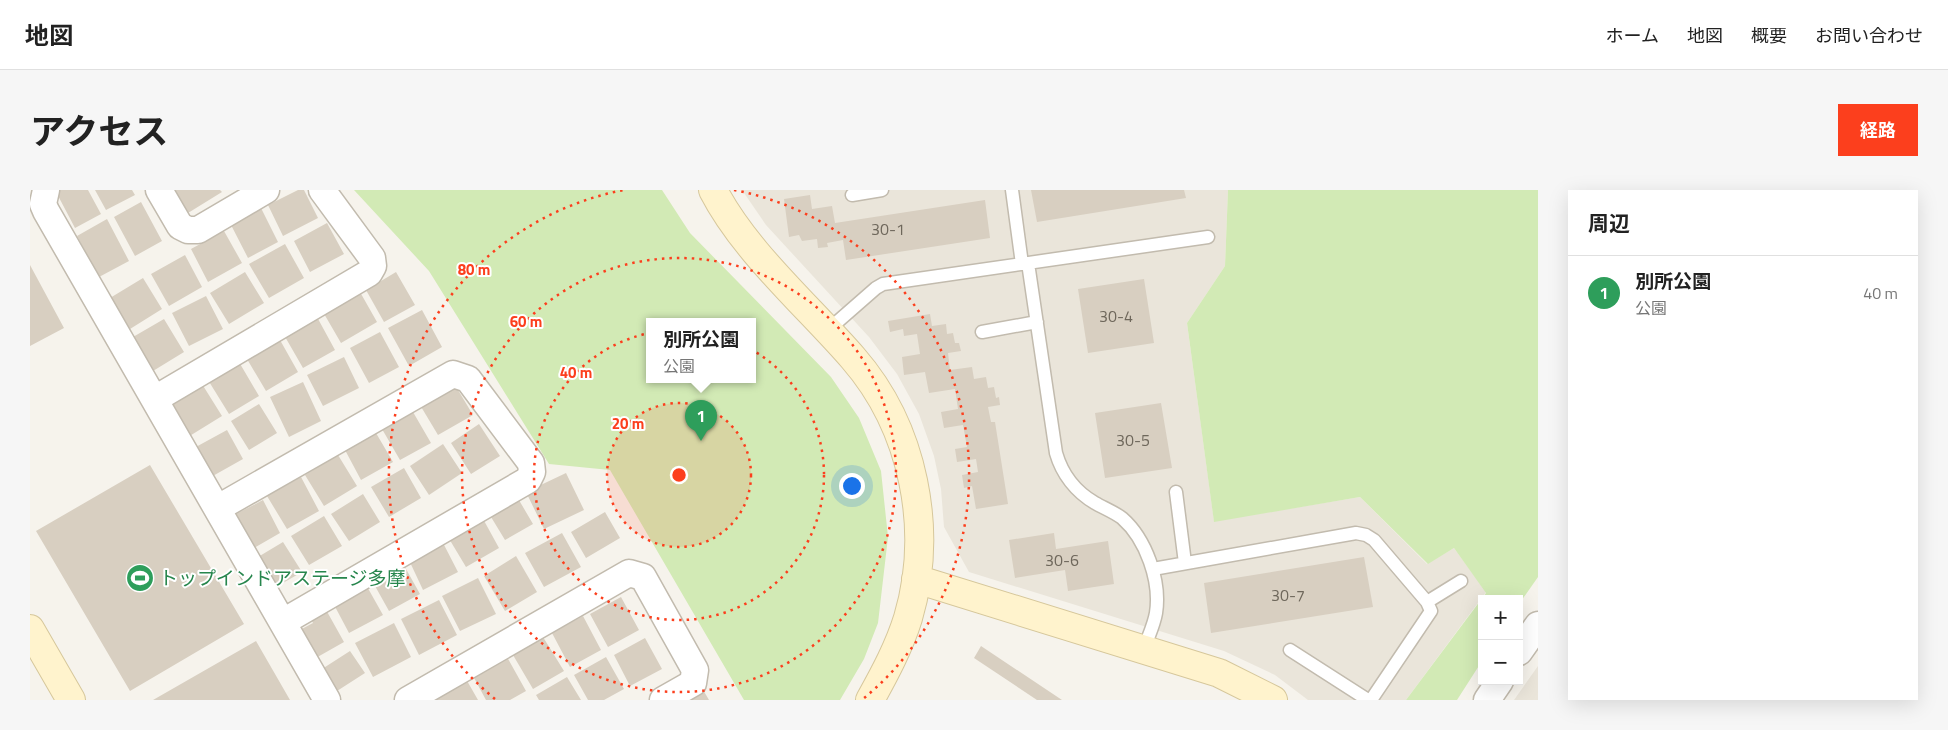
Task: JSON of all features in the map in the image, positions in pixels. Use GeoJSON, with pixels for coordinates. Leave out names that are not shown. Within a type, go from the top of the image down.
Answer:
{"type":"FeatureCollection","features":[{"type":"Feature","properties":{"kind":"street"},"geometry":{"type":"LineString","coordinates":[[46,190],[43,204],[46,211],[327,700]]}},
{"type":"Feature","properties":{"kind":"street"},"geometry":{"type":"LineString","coordinates":[[159,190],[180,226],[188,230],[198,230],[266,190]]}},
{"type":"Feature","properties":{"kind":"street"},"geometry":{"type":"LineString","coordinates":[[155,399],[369,273],[373,266],[372,258],[322,190]]}},
{"type":"Feature","properties":{"kind":"street"},"geometry":{"type":"LineString","coordinates":[[713,190],[738,231],[855,360],[893,420],[908,459],[916,495],[920,531],[916,579],[908,616],[901,637],[888,667],[870,700]]}},
{"type":"Feature","properties":{"kind":"street"},"geometry":{"type":"LineString","coordinates":[[218,508],[453,374],[468,378],[531,463],[532,472],[528,480],[283,622]]}},
{"type":"Feature","properties":{"kind":"street"},"geometry":{"type":"LineString","coordinates":[[408,700],[629,573],[643,577],[695,670],[694,683],[663,700]]}},
{"type":"Feature","properties":{"kind":"street"},"geometry":{"type":"LineString","coordinates":[[916,579],[1219,673],[1272,700]]}},
{"type":"Feature","properties":{"kind":"street"},"geometry":{"type":"LineString","coordinates":[[30,629],[71,700]]}},
{"type":"Feature","properties":{"kind":"street"},"geometry":{"type":"LineString","coordinates":[[1487,700],[1497,685]]}},
{"type":"Feature","properties":{"kind":"lane"},"geometry":{"type":"LineString","coordinates":[[852,195],[882,190]]}},
{"type":"Feature","properties":{"kind":"lane"},"geometry":{"type":"LineString","coordinates":[[1012,190],[1038,322],[1056,453],[1061,468],[1085,496],[1113,512],[1130,526],[1142,543],[1153,569],[1157,610],[1144,649]]}},
{"type":"Feature","properties":{"kind":"lane"},"geometry":{"type":"LineString","coordinates":[[828,330],[883,284],[1208,237]]}},
{"type":"Feature","properties":{"kind":"lane"},"geometry":{"type":"LineString","coordinates":[[982,332],[1038,322]]}},
{"type":"Feature","properties":{"kind":"lane"},"geometry":{"type":"LineString","coordinates":[[1176,492],[1186,563]]}},
{"type":"Feature","properties":{"kind":"lane"},"geometry":{"type":"LineString","coordinates":[[1153,569],[1356,534],[1366,535],[1374,540],[1427,602],[1431,611],[1370,700],[1290,650]]}},
{"type":"Feature","properties":{"kind":"lane"},"geometry":{"type":"LineString","coordinates":[[1427,602],[1461,581]]}},
{"type":"Feature","properties":{"kind":"shaded area"},"geometry":{"type":"Polygon","coordinates":[[[742,190],[1228,190],[1225,266],[1187,323],[1214,521],[1360,497],[1427,564],[1454,548],[1486,592],[1484,595],[1478,595],[1478,603],[1406,700],[1308,700],[1275,675],[1224,651],[969,572],[944,527],[941,489],[934,456],[919,414],[897,374],[869,337],[766,225],[742,190]]]}},
{"type":"Feature","properties":{"kind":"shaded area"},"geometry":{"type":"Polygon","coordinates":[[[1538,666],[1538,700],[1514,700],[1538,666]]]}},
{"type":"Feature","properties":{"kind":"green space"},"geometry":{"type":"Polygon","coordinates":[[[354,190],[662,190],[690,233],[831,377],[859,418],[881,471],[888,537],[878,623],[864,659],[840,700],[744,700],[610,470],[549,464],[429,271],[354,190]]]}},
{"type":"Feature","properties":{"kind":"green space"},"geometry":{"type":"Polygon","coordinates":[[[1228,190],[1538,190],[1538,577],[1523,598],[1523,595],[1485,595],[1486,593],[1454,548],[1428,564],[1360,497],[1214,522],[1187,323],[1225,266],[1228,190]]]}},
{"type":"Feature","properties":{"kind":"green space"},"geometry":{"type":"Polygon","coordinates":[[[1478,604],[1478,667],[1457,700],[1406,700],[1478,604]]]}},
{"type":"Feature","properties":{"kind":"building"},"geometry":{"type":"Polygon","coordinates":[[[55,190],[88,190],[101,214],[75,228],[55,190]]]}},
{"type":"Feature","properties":{"kind":"building"},"geometry":{"type":"Polygon","coordinates":[[[95,190],[132,190],[135,195],[106,210],[95,190]]]}},
{"type":"Feature","properties":{"kind":"building"},"geometry":{"type":"Polygon","coordinates":[[[174,190],[220,190],[222,192],[188,213],[174,190]]]}},
{"type":"Feature","properties":{"kind":"building"},"geometry":{"type":"Polygon","coordinates":[[[298,190],[304,190],[318,218],[283,236],[268,205],[298,190]]]}},
{"type":"Feature","properties":{"kind":"building"},"geometry":{"type":"Polygon","coordinates":[[[1031,190],[1184,190],[1186,198],[1037,222],[1031,190]]]}},
{"type":"Feature","properties":{"kind":"building"},"geometry":{"type":"Polygon","coordinates":[[[810,195],[812,209],[832,206],[835,223],[985,200],[990,238],[846,260],[843,240],[827,243],[828,247],[818,248],[817,239],[802,241],[799,235],[789,237],[784,199],[810,195]]]}},
{"type":"Feature","properties":{"kind":"building"},"geometry":{"type":"Polygon","coordinates":[[[141,202],[162,241],[135,256],[114,217],[141,202]]]}},
{"type":"Feature","properties":{"kind":"building"},"geometry":{"type":"Polygon","coordinates":[[[261,208],[278,242],[248,258],[230,223],[261,208]]]}},
{"type":"Feature","properties":{"kind":"building"},"geometry":{"type":"Polygon","coordinates":[[[107,219],[129,261],[99,277],[77,236],[107,219]]]}},
{"type":"Feature","properties":{"kind":"building"},"geometry":{"type":"Polygon","coordinates":[[[327,223],[344,254],[310,272],[294,241],[327,223]]]}},
{"type":"Feature","properties":{"kind":"building"},"geometry":{"type":"Polygon","coordinates":[[[224,231],[242,263],[208,282],[191,249],[224,231]]]}},
{"type":"Feature","properties":{"kind":"building"},"geometry":{"type":"Polygon","coordinates":[[[285,244],[304,278],[269,298],[249,264],[285,244]]]}},
{"type":"Feature","properties":{"kind":"building"},"geometry":{"type":"Polygon","coordinates":[[[185,255],[202,287],[169,306],[151,274],[185,255]]]}},
{"type":"Feature","properties":{"kind":"building"},"geometry":{"type":"Polygon","coordinates":[[[30,265],[64,328],[30,346],[30,265]]]}},
{"type":"Feature","properties":{"kind":"building"},"geometry":{"type":"Polygon","coordinates":[[[245,272],[264,303],[229,324],[210,293],[245,272]]]}},
{"type":"Feature","properties":{"kind":"building"},"geometry":{"type":"Polygon","coordinates":[[[396,272],[415,305],[384,322],[366,290],[396,272]]]}},
{"type":"Feature","properties":{"kind":"building"},"geometry":{"type":"Polygon","coordinates":[[[143,278],[162,309],[130,329],[110,298],[143,278]]]}},
{"type":"Feature","properties":{"kind":"building"},"geometry":{"type":"Polygon","coordinates":[[[1144,279],[1154,343],[1088,353],[1078,289],[1144,279]]]}},
{"type":"Feature","properties":{"kind":"building"},"geometry":{"type":"Polygon","coordinates":[[[360,292],[377,322],[341,343],[323,312],[360,292]]]}},
{"type":"Feature","properties":{"kind":"building"},"geometry":{"type":"Polygon","coordinates":[[[206,296],[223,329],[189,346],[172,313],[206,296]]]}},
{"type":"Feature","properties":{"kind":"building"},"geometry":{"type":"Polygon","coordinates":[[[422,310],[442,347],[409,366],[388,328],[422,310]]]}},
{"type":"Feature","properties":{"kind":"building"},"geometry":{"type":"Polygon","coordinates":[[[930,314],[932,326],[946,324],[947,334],[953,333],[955,343],[959,343],[961,351],[948,353],[950,370],[972,367],[974,379],[986,377],[988,388],[994,387],[996,398],[999,397],[1000,405],[988,407],[991,422],[995,422],[1008,504],[976,509],[972,486],[964,488],[962,475],[978,472],[976,459],[957,462],[955,449],[967,447],[963,425],[944,428],[941,412],[958,409],[955,389],[929,393],[925,372],[904,375],[902,357],[920,354],[917,334],[904,336],[903,329],[890,332],[888,321],[930,314]]]}},
{"type":"Feature","properties":{"kind":"building"},"geometry":{"type":"Polygon","coordinates":[[[317,317],[335,350],[303,368],[284,335],[317,317]]]}},
{"type":"Feature","properties":{"kind":"building"},"geometry":{"type":"Polygon","coordinates":[[[164,319],[184,352],[153,371],[133,337],[164,319]]]}},
{"type":"Feature","properties":{"kind":"building"},"geometry":{"type":"Polygon","coordinates":[[[380,332],[399,367],[369,383],[350,348],[380,332]]]}},
{"type":"Feature","properties":{"kind":"building"},"geometry":{"type":"Polygon","coordinates":[[[280,340],[298,372],[266,391],[247,359],[280,340]]]}},
{"type":"Feature","properties":{"kind":"building"},"geometry":{"type":"Polygon","coordinates":[[[344,357],[359,388],[323,406],[307,375],[344,357]]]}},
{"type":"Feature","properties":{"kind":"building"},"geometry":{"type":"Polygon","coordinates":[[[239,362],[259,396],[229,414],[208,380],[239,362]]]}},
{"type":"Feature","properties":{"kind":"building"},"geometry":{"type":"Polygon","coordinates":[[[303,382],[321,421],[289,437],[270,397],[303,382]]]}},
{"type":"Feature","properties":{"kind":"building"},"geometry":{"type":"Polygon","coordinates":[[[202,384],[222,416],[188,437],[168,405],[202,384]]]}},
{"type":"Feature","properties":{"kind":"building"},"geometry":{"type":"Polygon","coordinates":[[[455,385],[473,415],[438,435],[420,405],[455,385]]]}},
{"type":"Feature","properties":{"kind":"building"},"geometry":{"type":"Polygon","coordinates":[[[1161,403],[1172,468],[1105,478],[1095,413],[1161,403]]]}},
{"type":"Feature","properties":{"kind":"building"},"geometry":{"type":"Polygon","coordinates":[[[259,404],[277,433],[249,450],[231,421],[259,404]]]}},
{"type":"Feature","properties":{"kind":"building"},"geometry":{"type":"Polygon","coordinates":[[[413,412],[431,443],[400,460],[382,429],[413,412]]]}},
{"type":"Feature","properties":{"kind":"building"},"geometry":{"type":"Polygon","coordinates":[[[479,424],[500,456],[471,474],[451,443],[479,424]]]}},
{"type":"Feature","properties":{"kind":"building"},"geometry":{"type":"Polygon","coordinates":[[[227,430],[243,459],[211,477],[194,448],[227,430]]]}},
{"type":"Feature","properties":{"kind":"building"},"geometry":{"type":"Polygon","coordinates":[[[376,433],[393,462],[361,480],[345,450],[376,433]]]}},
{"type":"Feature","properties":{"kind":"building"},"geometry":{"type":"Polygon","coordinates":[[[443,444],[462,473],[429,495],[410,466],[443,444]]]}},
{"type":"Feature","properties":{"kind":"building"},"geometry":{"type":"Polygon","coordinates":[[[338,455],[357,486],[324,506],[305,475],[338,455]]]}},
{"type":"Feature","properties":{"kind":"building","name":"トップインドアステージ多摩"},"geometry":{"type":"Polygon","coordinates":[[[150,465],[244,624],[130,691],[36,531],[150,465]]]}},
{"type":"Feature","properties":{"kind":"building"},"geometry":{"type":"Polygon","coordinates":[[[404,468],[421,498],[389,517],[371,487],[404,468]]]}},
{"type":"Feature","properties":{"kind":"building"},"geometry":{"type":"Polygon","coordinates":[[[566,473],[584,510],[544,529],[526,492],[566,473]]]}},
{"type":"Feature","properties":{"kind":"building"},"geometry":{"type":"Polygon","coordinates":[[[301,477],[319,511],[287,529],[267,496],[301,477]]]}},
{"type":"Feature","properties":{"kind":"building"},"geometry":{"type":"Polygon","coordinates":[[[363,494],[380,522],[349,541],[331,514],[363,494]]]}},
{"type":"Feature","properties":{"kind":"building"},"geometry":{"type":"Polygon","coordinates":[[[516,495],[533,524],[505,540],[488,512],[516,495]]]}},
{"type":"Feature","properties":{"kind":"building"},"geometry":{"type":"Polygon","coordinates":[[[263,500],[280,533],[254,548],[236,514],[263,500]]]}},
{"type":"Feature","properties":{"kind":"building"},"geometry":{"type":"Polygon","coordinates":[[[605,512],[620,538],[586,558],[571,532],[605,512]]]}},
{"type":"Feature","properties":{"kind":"building"},"geometry":{"type":"Polygon","coordinates":[[[324,516],[342,546],[309,565],[291,536],[324,516]]]}},
{"type":"Feature","properties":{"kind":"building"},"geometry":{"type":"Polygon","coordinates":[[[482,517],[499,548],[466,567],[448,537],[482,517]]]}},
{"type":"Feature","properties":{"kind":"building"},"geometry":{"type":"Polygon","coordinates":[[[562,533],[581,567],[544,587],[525,553],[562,533]]]}},
{"type":"Feature","properties":{"kind":"building"},"geometry":{"type":"Polygon","coordinates":[[[1054,533],[1056,549],[1108,541],[1114,584],[1068,591],[1065,570],[1015,578],[1009,540],[1054,533]]]}},
{"type":"Feature","properties":{"kind":"building"},"geometry":{"type":"Polygon","coordinates":[[[442,541],[458,572],[423,590],[408,558],[442,541]]]}},
{"type":"Feature","properties":{"kind":"building"},"geometry":{"type":"Polygon","coordinates":[[[283,542],[302,572],[276,587],[258,557],[283,542]]]}},
{"type":"Feature","properties":{"kind":"building"},"geometry":{"type":"Polygon","coordinates":[[[516,556],[537,592],[505,611],[484,576],[516,556]]]}},
{"type":"Feature","properties":{"kind":"building"},"geometry":{"type":"Polygon","coordinates":[[[1364,557],[1373,607],[1211,633],[1204,583],[1364,557]]]}},
{"type":"Feature","properties":{"kind":"building"},"geometry":{"type":"Polygon","coordinates":[[[401,560],[420,594],[389,611],[370,577],[401,560]]]}},
{"type":"Feature","properties":{"kind":"building"},"geometry":{"type":"Polygon","coordinates":[[[478,578],[496,614],[460,631],[442,596],[478,578]]]}},
{"type":"Feature","properties":{"kind":"building"},"geometry":{"type":"Polygon","coordinates":[[[365,583],[383,615],[349,633],[332,601],[365,583]]]}},
{"type":"Feature","properties":{"kind":"building"},"geometry":{"type":"Polygon","coordinates":[[[621,597],[639,630],[608,647],[590,614],[621,597]]]}},
{"type":"Feature","properties":{"kind":"building"},"geometry":{"type":"Polygon","coordinates":[[[439,600],[457,635],[419,655],[401,619],[439,600]]]}},
{"type":"Feature","properties":{"kind":"building"},"geometry":{"type":"Polygon","coordinates":[[[325,608],[344,642],[314,659],[298,631],[313,623],[310,617],[325,608]]]}},
{"type":"Feature","properties":{"kind":"building"},"geometry":{"type":"Polygon","coordinates":[[[583,616],[601,650],[570,667],[552,633],[583,616]]]}},
{"type":"Feature","properties":{"kind":"building"},"geometry":{"type":"Polygon","coordinates":[[[394,623],[411,657],[373,677],[355,643],[394,623]]]}},
{"type":"Feature","properties":{"kind":"building"},"geometry":{"type":"Polygon","coordinates":[[[543,637],[564,671],[533,689],[513,655],[543,637]]]}},
{"type":"Feature","properties":{"kind":"building"},"geometry":{"type":"Polygon","coordinates":[[[645,638],[662,669],[630,686],[614,655],[645,638]]]}},
{"type":"Feature","properties":{"kind":"building"},"geometry":{"type":"Polygon","coordinates":[[[256,641],[290,700],[153,700],[256,641]]]}},
{"type":"Feature","properties":{"kind":"building"},"geometry":{"type":"Polygon","coordinates":[[[981,646],[1062,700],[1037,700],[974,658],[981,646]]]}},
{"type":"Feature","properties":{"kind":"building"},"geometry":{"type":"Polygon","coordinates":[[[350,651],[365,673],[337,691],[322,669],[350,651]]]}},
{"type":"Feature","properties":{"kind":"building"},"geometry":{"type":"Polygon","coordinates":[[[507,657],[526,691],[510,700],[486,700],[473,676],[507,657]]]}},
{"type":"Feature","properties":{"kind":"building"},"geometry":{"type":"Polygon","coordinates":[[[606,657],[624,689],[604,700],[588,700],[574,675],[606,657]]]}},
{"type":"Feature","properties":{"kind":"building"},"geometry":{"type":"Polygon","coordinates":[[[567,677],[581,700],[539,700],[536,695],[567,677]]]}},
{"type":"Feature","properties":{"kind":"building"},"geometry":{"type":"Polygon","coordinates":[[[466,679],[478,700],[432,700],[466,679]]]}},
{"type":"Feature","properties":{"kind":"building"},"geometry":{"type":"Polygon","coordinates":[[[702,688],[709,700],[681,700],[702,688]]]}},
{"type":"Feature","properties":{"kind":"place","name":"別所公園"},"geometry":{"type":"Point","coordinates":[701,441]}},
{"type":"Feature","properties":{"kind":"place","name":"トップインドアステージ多摩"},"geometry":{"type":"Point","coordinates":[140,578]}}]}
